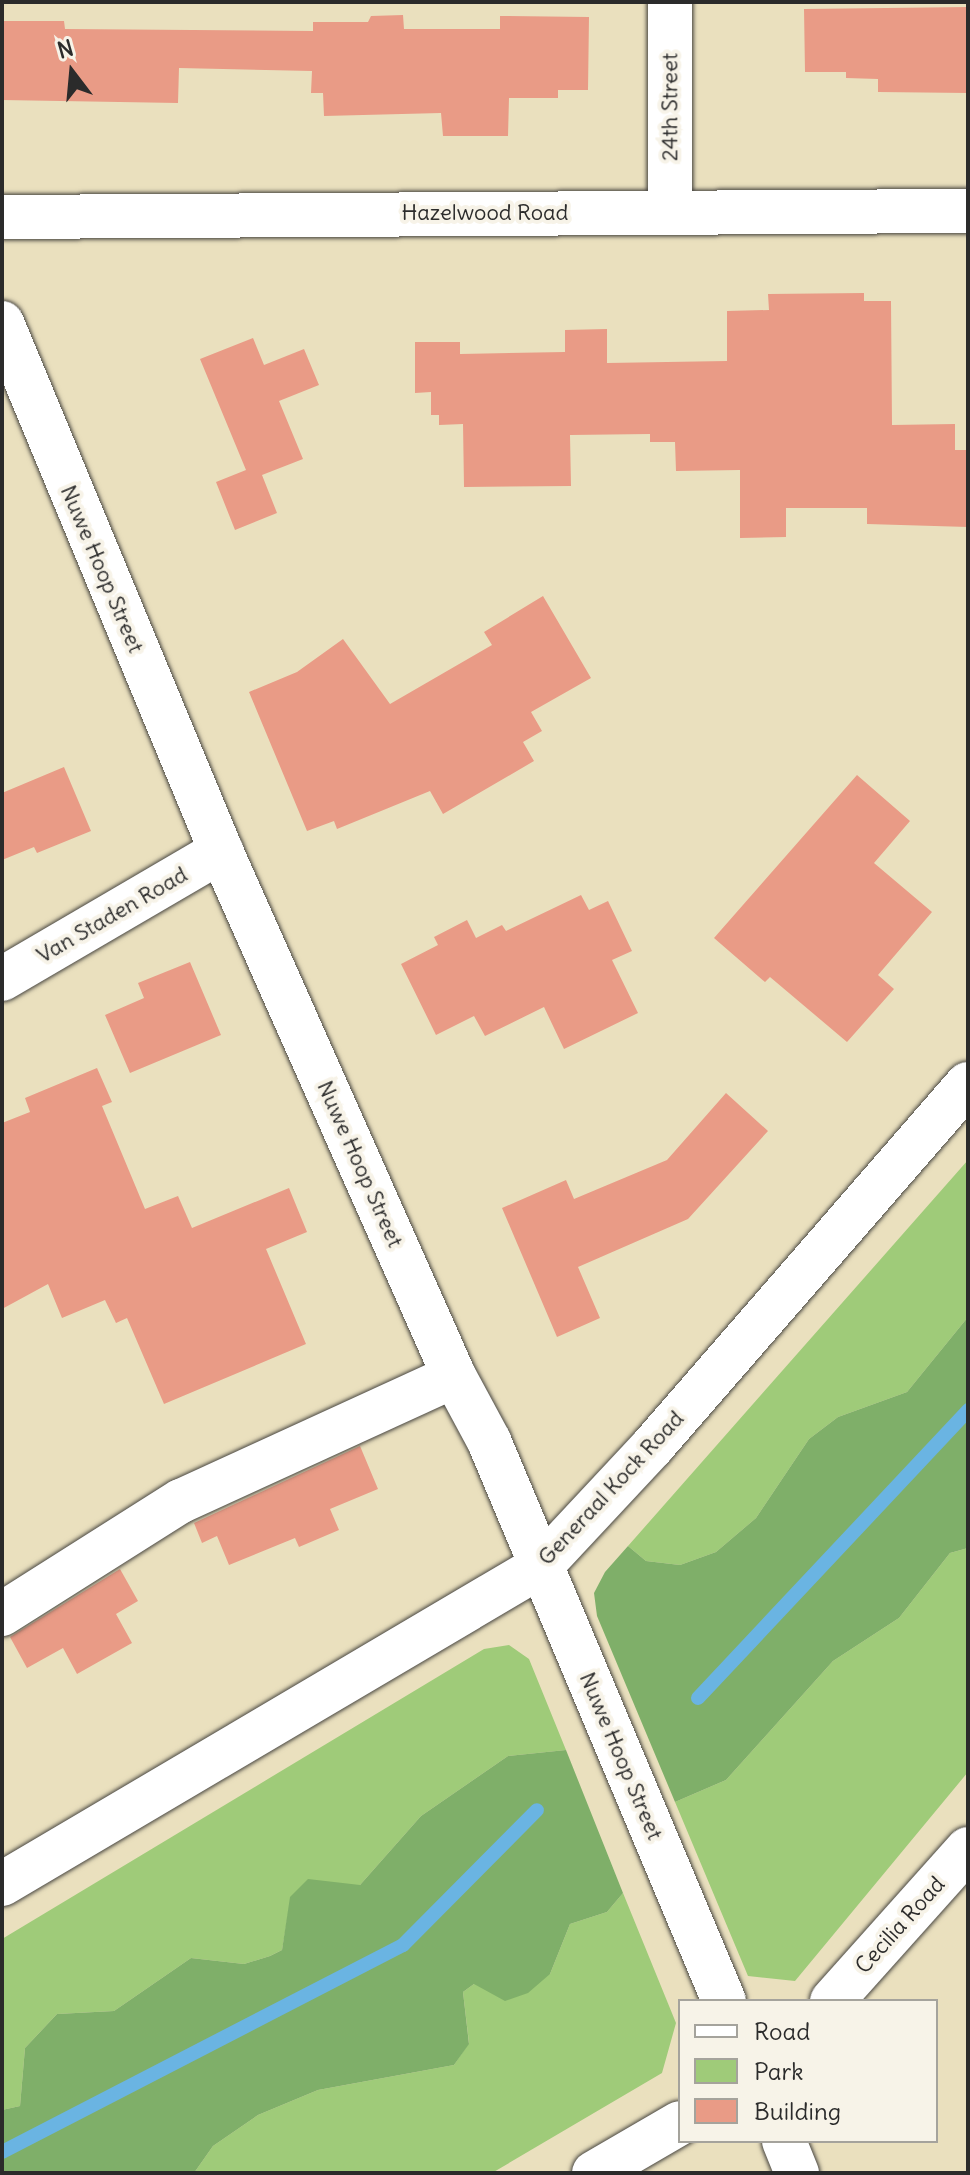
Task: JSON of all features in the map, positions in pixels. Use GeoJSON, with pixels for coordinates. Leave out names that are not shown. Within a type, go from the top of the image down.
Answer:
{"type":"FeatureCollection","features":[{"type":"Feature","properties":{"kind":"street","name":"24th Street"},"geometry":{"type":"LineString","coordinates":[[670,2],[670,212]]}},
{"type":"Feature","properties":{"kind":"street","name":"Hazelwood Road"},"geometry":{"type":"LineString","coordinates":[[2,217],[968,211]]}},
{"type":"Feature","properties":{"kind":"street","name":"Nuwe Hoop Street"},"geometry":{"type":"LineString","coordinates":[[2,323],[221,851],[454,1376],[489,1441],[723,1999]]}},
{"type":"Feature","properties":{"kind":"street","name":"Van Staden Road"},"geometry":{"type":"LineString","coordinates":[[2,979],[221,851]]}},
{"type":"Feature","properties":{"kind":"street","name":"Generaal Kock Road"},"geometry":{"type":"LineString","coordinates":[[2,1884],[541,1566],[652,1447],[968,1084]]}},
{"type":"Feature","properties":{"kind":"street"},"geometry":{"type":"LineString","coordinates":[[2,1614],[181,1501],[454,1376]]}},
{"type":"Feature","properties":{"kind":"street","name":"Cecilia Road"},"geometry":{"type":"LineString","coordinates":[[834,1999],[968,1849]]}},
{"type":"Feature","properties":{"kind":"street"},"geometry":{"type":"LineString","coordinates":[[594,2173],[678,2124]]}},
{"type":"Feature","properties":{"kind":"street"},"geometry":{"type":"LineString","coordinates":[[785,2143],[797,2173]]}},
{"type":"Feature","properties":{"kind":"green space"},"geometry":{"type":"Polygon","coordinates":[[[968,1160],[968,1317],[907,1392],[838,1417],[809,1439],[756,1518],[716,1552],[680,1565],[646,1561],[628,1546],[968,1160]]]}},
{"type":"Feature","properties":{"kind":"green space"},"geometry":{"type":"Polygon","coordinates":[[[968,1317],[968,1548],[950,1553],[899,1618],[833,1661],[726,1780],[675,1802],[597,1616],[594,1593],[605,1572],[628,1546],[646,1561],[680,1565],[716,1552],[756,1518],[809,1439],[838,1417],[907,1392],[968,1317]]]}},
{"type":"Feature","properties":{"kind":"green space"},"geometry":{"type":"Polygon","coordinates":[[[968,1548],[968,1772],[795,1981],[748,1976],[675,1802],[726,1780],[833,1661],[899,1618],[950,1553],[968,1548]]]}},
{"type":"Feature","properties":{"kind":"green space"},"geometry":{"type":"Polygon","coordinates":[[[509,1645],[529,1659],[566,1750],[508,1756],[421,1816],[360,1885],[291,1897],[282,1950],[244,1964],[191,1958],[114,2011],[57,2014],[25,2048],[20,2106],[2,2110],[2,1939],[484,1649],[509,1645]]]}},
{"type":"Feature","properties":{"kind":"green space"},"geometry":{"type":"Polygon","coordinates":[[[566,1750],[623,1893],[607,1912],[570,1924],[550,1974],[528,1993],[505,2001],[474,1984],[463,1992],[469,2044],[454,2065],[318,2090],[258,2115],[213,2146],[194,2173],[2,2173],[2,2110],[20,2106],[25,2048],[57,2014],[114,2011],[191,1958],[244,1964],[282,1950],[290,1897],[308,1879],[360,1885],[421,1816],[508,1756],[566,1750]]]}},
{"type":"Feature","properties":{"kind":"green space"},"geometry":{"type":"Polygon","coordinates":[[[623,1893],[676,2023],[662,2073],[492,2173],[194,2173],[213,2146],[258,2115],[318,2090],[454,2065],[469,2043],[463,1992],[474,1984],[550,1974],[570,1924],[607,1912],[623,1893]]]}},
{"type":"Feature","properties":{"kind":"building"},"geometry":{"type":"Polygon","coordinates":[[[968,7],[968,93],[878,92],[878,79],[846,78],[846,72],[805,72],[804,9],[968,7]]]}},
{"type":"Feature","properties":{"kind":"building"},"geometry":{"type":"Polygon","coordinates":[[[403,15],[404,29],[500,29],[500,16],[589,17],[588,90],[558,90],[558,98],[509,98],[508,136],[443,136],[441,113],[324,116],[323,93],[311,93],[312,71],[179,68],[178,103],[2,100],[2,21],[64,21],[65,29],[313,31],[313,22],[368,22],[371,16],[403,15]]]}},
{"type":"Feature","properties":{"kind":"building"},"geometry":{"type":"Polygon","coordinates":[[[864,293],[864,301],[891,301],[892,425],[955,424],[955,450],[968,450],[968,527],[867,524],[867,508],[786,508],[786,537],[740,538],[740,470],[676,471],[675,442],[650,442],[650,434],[570,435],[571,486],[464,487],[463,424],[439,425],[439,415],[431,415],[431,392],[415,393],[415,342],[460,342],[460,354],[565,352],[565,330],[607,329],[607,363],[727,361],[727,311],[769,310],[768,294],[864,293]]]}},
{"type":"Feature","properties":{"kind":"building"},"geometry":{"type":"Polygon","coordinates":[[[253,338],[264,365],[304,349],[319,385],[279,401],[303,459],[262,475],[277,513],[235,530],[216,482],[246,470],[200,359],[253,338]]]}},
{"type":"Feature","properties":{"kind":"building"},"geometry":{"type":"Polygon","coordinates":[[[543,596],[591,678],[531,712],[542,731],[523,742],[534,761],[443,814],[430,791],[337,829],[334,821],[307,831],[249,692],[297,672],[343,639],[390,704],[492,645],[484,632],[543,596]]]}},
{"type":"Feature","properties":{"kind":"building"},"geometry":{"type":"Polygon","coordinates":[[[64,767],[91,831],[37,853],[34,847],[2,860],[2,793],[64,767]]]}},
{"type":"Feature","properties":{"kind":"building"},"geometry":{"type":"Polygon","coordinates":[[[857,775],[910,821],[874,863],[932,912],[878,975],[894,989],[847,1042],[770,977],[765,982],[714,938],[857,775]]]}},
{"type":"Feature","properties":{"kind":"building"},"geometry":{"type":"Polygon","coordinates":[[[581,895],[589,910],[608,901],[632,951],[612,960],[638,1013],[564,1049],[544,1007],[485,1036],[474,1016],[436,1035],[401,964],[438,945],[434,937],[467,920],[476,938],[502,925],[506,931],[581,895]]]}},
{"type":"Feature","properties":{"kind":"building"},"geometry":{"type":"Polygon","coordinates":[[[190,962],[221,1035],[130,1073],[105,1015],[144,998],[138,983],[190,962]]]}},
{"type":"Feature","properties":{"kind":"building"},"geometry":{"type":"Polygon","coordinates":[[[97,1068],[112,1102],[102,1106],[145,1209],[178,1196],[192,1228],[289,1188],[307,1232],[266,1249],[306,1344],[164,1404],[127,1318],[116,1323],[105,1300],[62,1318],[48,1284],[2,1309],[2,1123],[30,1112],[25,1098],[97,1068]]]}},
{"type":"Feature","properties":{"kind":"building"},"geometry":{"type":"Polygon","coordinates":[[[726,1093],[768,1131],[688,1219],[578,1267],[600,1318],[557,1337],[502,1208],[566,1180],[574,1199],[667,1160],[726,1093]]]}},
{"type":"Feature","properties":{"kind":"building"},"geometry":{"type":"Polygon","coordinates":[[[360,1446],[378,1489],[330,1509],[339,1530],[299,1547],[295,1538],[229,1565],[217,1536],[202,1543],[194,1523],[360,1446]]]}},
{"type":"Feature","properties":{"kind":"building"},"geometry":{"type":"Polygon","coordinates":[[[120,1569],[138,1601],[116,1614],[132,1643],[77,1674],[63,1648],[27,1668],[10,1637],[120,1569]]]}},
{"type":"Feature","properties":{"kind":"waterway"},"geometry":{"type":"LineString","coordinates":[[698,1698],[968,1410]]}},
{"type":"Feature","properties":{"kind":"waterway"},"geometry":{"type":"LineString","coordinates":[[2,2152],[403,1945],[537,1810]]}}]}
